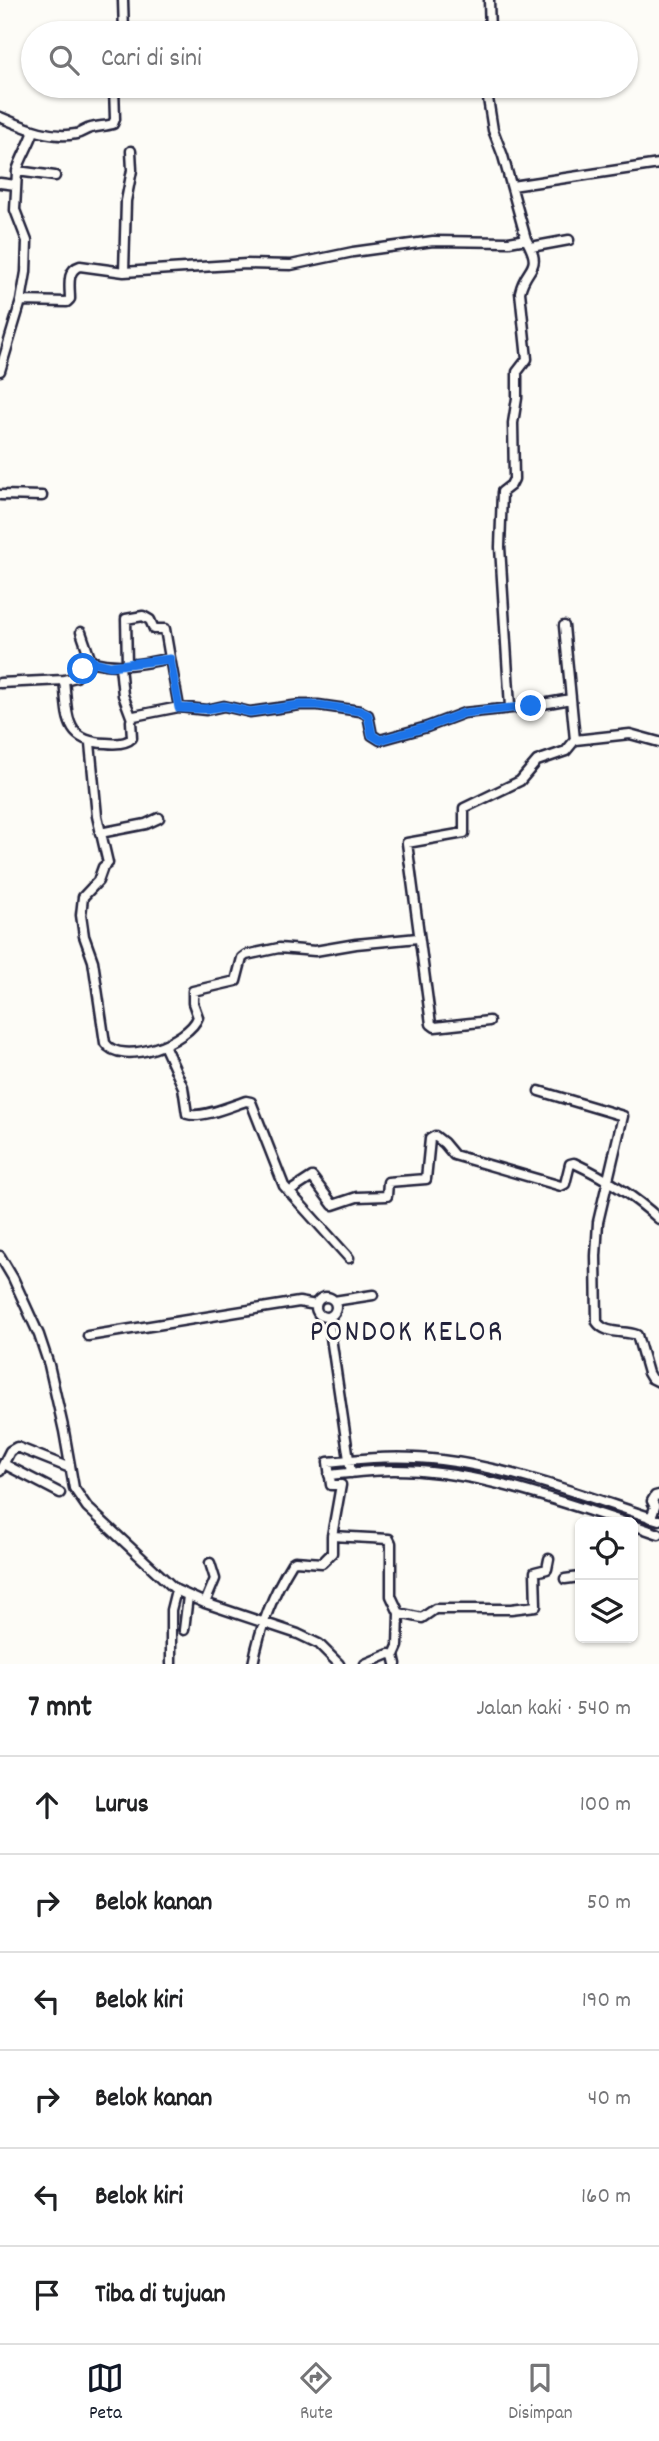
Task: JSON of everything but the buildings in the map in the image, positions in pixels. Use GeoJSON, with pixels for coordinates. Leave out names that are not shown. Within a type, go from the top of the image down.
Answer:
{"type":"FeatureCollection","features":[{"type":"Feature","properties":{"kind":"street"},"geometry":{"type":"LineString","coordinates":[[123,0],[124,21]]}},
{"type":"Feature","properties":{"kind":"street"},"geometry":{"type":"LineString","coordinates":[[489,0],[490,21]]}},
{"type":"Feature","properties":{"kind":"street"},"geometry":{"type":"LineString","coordinates":[[0,117],[34,131],[75,134],[87,128],[113,124],[114,98]]}},
{"type":"Feature","properties":{"kind":"street"},"geometry":{"type":"LineString","coordinates":[[488,98],[492,130],[503,156],[535,265],[532,272],[524,278],[520,292],[527,359],[517,372],[513,423],[514,479],[502,492],[500,526],[510,707]]}},
{"type":"Feature","properties":{"kind":"street"},"geometry":{"type":"LineString","coordinates":[[0,371],[21,301],[26,272],[27,241],[15,210],[16,185],[20,160],[34,131]]}},
{"type":"Feature","properties":{"kind":"street"},"geometry":{"type":"LineString","coordinates":[[124,272],[126,201],[132,170],[131,150]]}},
{"type":"Feature","properties":{"kind":"street"},"geometry":{"type":"LineString","coordinates":[[512,186],[659,164]]}},
{"type":"Feature","properties":{"kind":"street"},"geometry":{"type":"LineString","coordinates":[[18,171],[55,176]]}},
{"type":"Feature","properties":{"kind":"street"},"geometry":{"type":"LineString","coordinates":[[0,183],[16,185]]}},
{"type":"Feature","properties":{"kind":"street"},"geometry":{"type":"LineString","coordinates":[[21,301],[67,302],[70,299],[71,272],[74,267],[80,266],[124,272],[257,264],[291,265],[363,250],[433,241],[509,242],[526,239]]}},
{"type":"Feature","properties":{"kind":"street"},"geometry":{"type":"LineString","coordinates":[[531,247],[569,240]]}},
{"type":"Feature","properties":{"kind":"street"},"geometry":{"type":"LineString","coordinates":[[0,495],[42,496]]}},
{"type":"Feature","properties":{"kind":"street"},"geometry":{"type":"LineString","coordinates":[[64,680],[70,727],[78,736],[90,743],[115,744],[131,740],[132,719],[123,695],[126,619],[143,616],[150,620],[154,629],[165,629],[179,708]]}},
{"type":"Feature","properties":{"kind":"street"},"geometry":{"type":"LineString","coordinates":[[564,626],[575,740]]}},
{"type":"Feature","properties":{"kind":"street"},"geometry":{"type":"LineString","coordinates":[[81,632],[91,661]]}},
{"type":"Feature","properties":{"kind":"street"},"geometry":{"type":"LineString","coordinates":[[91,661],[110,666],[170,659]]}},
{"type":"Feature","properties":{"kind":"street"},"geometry":{"type":"LineString","coordinates":[[0,683],[64,680],[76,677],[91,661]]}},
{"type":"Feature","properties":{"kind":"street"},"geometry":{"type":"LineString","coordinates":[[132,719],[134,716],[179,708],[206,709],[224,706],[250,712],[318,705],[360,711],[368,715],[372,735],[380,740],[464,713],[571,699]]}},
{"type":"Feature","properties":{"kind":"street"},"geometry":{"type":"LineString","coordinates":[[489,1021],[432,1026],[407,843],[464,834],[464,808],[520,781],[537,761],[566,751],[575,740],[630,734],[659,741]]}},
{"type":"Feature","properties":{"kind":"street"},"geometry":{"type":"LineString","coordinates":[[90,743],[92,782],[108,863],[103,866],[98,881],[83,898],[81,915],[84,936],[93,961],[105,1043],[109,1049],[116,1053],[129,1053],[164,1045],[187,1034],[197,1021],[198,1014],[193,1003],[194,990],[236,981],[242,958],[246,955],[279,947],[315,951],[418,938]]}},
{"type":"Feature","properties":{"kind":"street"},"geometry":{"type":"LineString","coordinates":[[100,833],[146,824],[159,818]]}},
{"type":"Feature","properties":{"kind":"street"},"geometry":{"type":"LineString","coordinates":[[164,1045],[183,1087],[187,1114],[200,1115],[246,1101],[251,1102],[276,1170],[289,1192],[349,1258]]}},
{"type":"Feature","properties":{"kind":"street"},"geometry":{"type":"LineString","coordinates":[[540,1091],[623,1116],[598,1222],[597,1322],[607,1331],[637,1335],[650,1378],[659,1382]]}},
{"type":"Feature","properties":{"kind":"street"},"geometry":{"type":"LineString","coordinates":[[289,1192],[308,1177],[312,1177],[333,1205],[357,1197],[387,1196],[388,1182],[426,1179],[430,1139],[435,1136],[454,1155],[541,1181],[564,1185],[572,1163],[607,1178],[659,1219]]}},
{"type":"Feature","properties":{"kind":"street"},"geometry":{"type":"LineString","coordinates":[[0,1256],[39,1335],[78,1497],[176,1590],[205,1603],[298,1634],[319,1644],[339,1664]]}},
{"type":"Feature","properties":{"kind":"street"},"geometry":{"type":"LineString","coordinates":[[334,1301],[373,1294]]}},
{"type":"Feature","properties":{"kind":"street"},"geometry":{"type":"LineString","coordinates":[[328,1297],[334,1301],[336,1307],[334,1313],[328,1317],[317,1311],[317,1305],[321,1299],[328,1297]]}},
{"type":"Feature","properties":{"kind":"street"},"geometry":{"type":"LineString","coordinates":[[88,1336],[299,1302],[317,1305]]}},
{"type":"Feature","properties":{"kind":"street"},"geometry":{"type":"LineString","coordinates":[[328,1317],[351,1473]]}},
{"type":"Feature","properties":{"kind":"street"},"geometry":{"type":"LineString","coordinates":[[60,1493],[2,1467],[10,1451],[17,1447],[70,1468]]}},
{"type":"Feature","properties":{"kind":"street"},"geometry":{"type":"LineString","coordinates":[[253,1664],[262,1623],[274,1591],[292,1563],[324,1562],[332,1553],[332,1536],[341,1485],[331,1485],[328,1462],[394,1457],[440,1460],[499,1470],[655,1519],[652,1501],[659,1495]]}},
{"type":"Feature","properties":{"kind":"street"},"geometry":{"type":"LineString","coordinates":[[330,1475],[394,1470],[438,1472],[533,1492],[597,1517]]}},
{"type":"Feature","properties":{"kind":"street"},"geometry":{"type":"LineString","coordinates":[[497,1483],[499,1470]]}},
{"type":"Feature","properties":{"kind":"street"},"geometry":{"type":"LineString","coordinates":[[638,1527],[659,1534]]}},
{"type":"Feature","properties":{"kind":"street"},"geometry":{"type":"LineString","coordinates":[[332,1536],[389,1539],[391,1596],[399,1614],[395,1660]]}},
{"type":"Feature","properties":{"kind":"street"},"geometry":{"type":"LineString","coordinates":[[399,1614],[422,1618],[435,1609],[511,1609],[536,1606],[535,1573],[547,1569],[550,1559]]}},
{"type":"Feature","properties":{"kind":"street"},"geometry":{"type":"LineString","coordinates":[[205,1603],[215,1579],[210,1563]]}},
{"type":"Feature","properties":{"kind":"street"},"geometry":{"type":"LineString","coordinates":[[565,1579],[575,1578]]}},
{"type":"Feature","properties":{"kind":"street"},"geometry":{"type":"LineString","coordinates":[[171,1664],[171,1610],[176,1590]]}},
{"type":"Feature","properties":{"kind":"street"},"geometry":{"type":"LineString","coordinates":[[184,1630],[188,1596]]}},
{"type":"Feature","properties":{"kind":"street"},"geometry":{"type":"LineString","coordinates":[[365,1664],[389,1654],[395,1660]]}},
{"type":"Feature","properties":{"kind":"district","name":"PONDOK KELOR"},"geometry":{"type":"Point","coordinates":[407,1330]}},
{"type":"Feature","properties":{"kind":"route"},"geometry":{"type":"LineString","coordinates":[[83,669],[91,661],[110,666],[170,659],[174,669],[179,708],[206,709],[224,706],[250,712],[318,705],[360,711],[368,715],[372,735],[380,740],[464,713],[531,706]]}}]}
